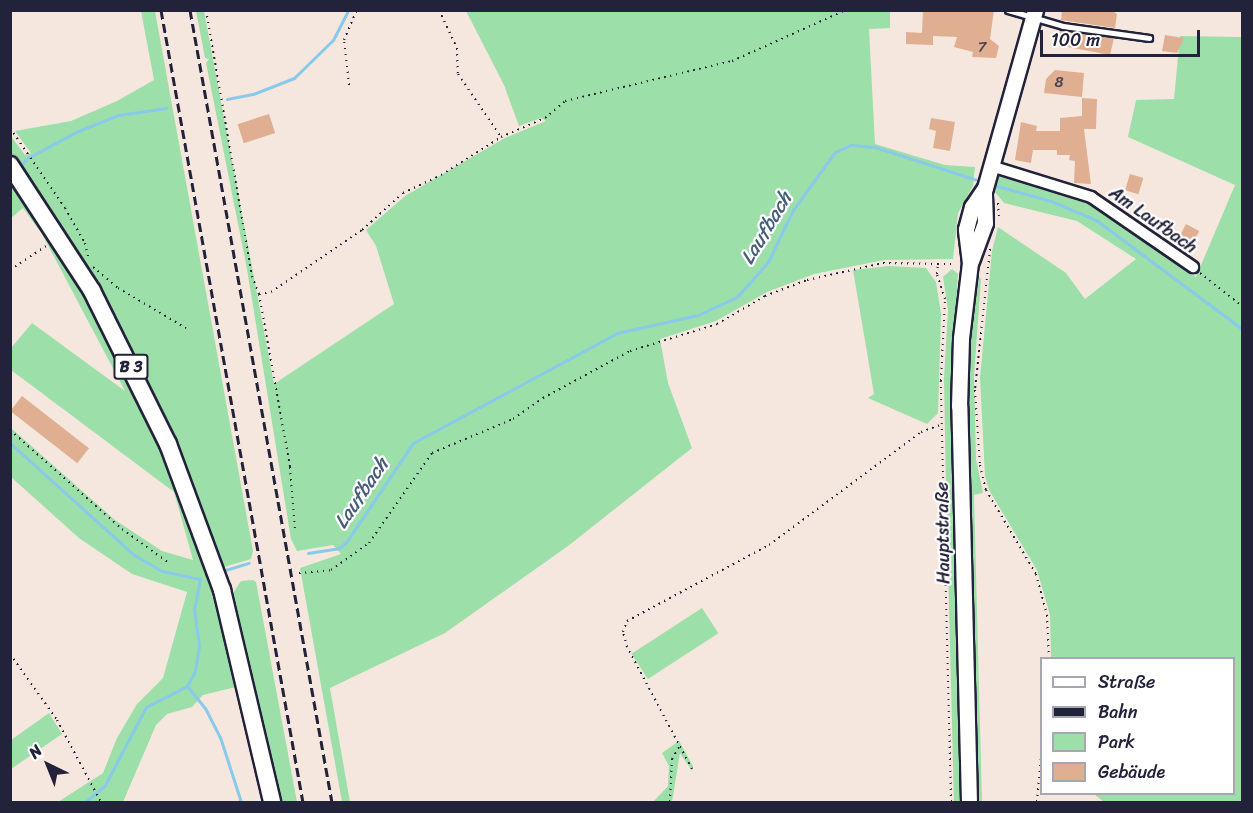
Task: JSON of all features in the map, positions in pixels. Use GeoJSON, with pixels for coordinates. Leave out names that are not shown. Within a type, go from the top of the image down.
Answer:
{"type":"FeatureCollection","features":[{"type":"Feature","properties":{"kind":"main road","name":"B 3"},"geometry":{"type":"LineString","coordinates":[[11,165],[92,291],[168,444],[222,590],[272,802]]}},
{"type":"Feature","properties":{"kind":"street","name":"Hauptstraße"},"geometry":{"type":"LineString","coordinates":[[969,802],[959,406],[964,264],[968,216],[987,181],[1034,15]]}},
{"type":"Feature","properties":{"kind":"street","name":"Am Laufbach"},"geometry":{"type":"LineString","coordinates":[[987,181],[1091,197],[1193,267]]}},
{"type":"Feature","properties":{"kind":"lane"},"geometry":{"type":"LineString","coordinates":[[1008,10],[1149,38]]}},
{"type":"Feature","properties":{"kind":"path"},"geometry":{"type":"LineString","coordinates":[[206,10],[252,276],[259,294],[290,466],[295,529]]}},
{"type":"Feature","properties":{"kind":"path"},"geometry":{"type":"LineString","coordinates":[[349,86],[344,40],[357,10]]}},
{"type":"Feature","properties":{"kind":"path"},"geometry":{"type":"LineString","coordinates":[[439,10],[457,48],[458,74],[501,137]]}},
{"type":"Feature","properties":{"kind":"path"},"geometry":{"type":"LineString","coordinates":[[259,294],[271,292],[362,230],[403,193],[441,175],[501,137],[544,118],[565,101],[579,95],[732,61],[846,10]]}},
{"type":"Feature","properties":{"kind":"path"},"geometry":{"type":"LineString","coordinates":[[10,128],[65,208],[95,269],[118,288],[186,328]]}},
{"type":"Feature","properties":{"kind":"path"},"geometry":{"type":"LineString","coordinates":[[987,181],[999,205],[998,221]]}},
{"type":"Feature","properties":{"kind":"path"},"geometry":{"type":"LineString","coordinates":[[992,240],[975,390],[980,465],[986,490],[1036,574],[1047,615],[1049,657]]}},
{"type":"Feature","properties":{"kind":"path"},"geometry":{"type":"LineString","coordinates":[[10,270],[49,244]]}},
{"type":"Feature","properties":{"kind":"path"},"geometry":{"type":"LineString","coordinates":[[299,573],[331,570],[369,543],[432,453],[513,419],[611,360],[717,324],[765,296],[807,280],[883,263],[964,264]]}},
{"type":"Feature","properties":{"kind":"path"},"geometry":{"type":"LineString","coordinates":[[938,264],[945,299],[943,424],[951,802]]}},
{"type":"Feature","properties":{"kind":"path"},"geometry":{"type":"LineString","coordinates":[[1193,267],[1242,306]]}},
{"type":"Feature","properties":{"kind":"path"},"geometry":{"type":"LineString","coordinates":[[692,768],[627,647],[623,632],[627,621],[769,545],[921,432],[943,424]]}},
{"type":"Feature","properties":{"kind":"path"},"geometry":{"type":"LineString","coordinates":[[10,430],[122,529],[169,563]]}},
{"type":"Feature","properties":{"kind":"path"},"geometry":{"type":"LineString","coordinates":[[10,654],[57,720],[101,802]]}},
{"type":"Feature","properties":{"kind":"path"},"geometry":{"type":"LineString","coordinates":[[670,802],[672,759],[679,747]]}},
{"type":"Feature","properties":{"kind":"path"},"geometry":{"type":"LineString","coordinates":[[1037,802],[1040,758]]}},
{"type":"Feature","properties":{"kind":"green space"},"geometry":{"type":"Polygon","coordinates":[[[141,11],[155,11],[253,551],[251,559],[224,567],[171,435],[134,356],[65,234],[11,153],[10,135],[25,155],[31,153],[15,131],[71,121],[117,101],[154,80],[141,11]]]}},
{"type":"Feature","properties":{"kind":"green space"},"geometry":{"type":"Polygon","coordinates":[[[196,11],[204,11],[274,384],[394,304],[376,246],[366,230],[405,196],[505,138],[546,121],[541,118],[519,126],[504,85],[466,11],[890,11],[890,28],[869,29],[875,144],[945,165],[975,167],[973,186],[958,213],[953,259],[884,260],[814,274],[767,292],[716,321],[660,339],[668,383],[692,448],[568,546],[445,633],[330,688],[350,802],[342,802],[300,568],[341,554],[333,545],[297,551],[291,539],[247,269],[206,63],[209,59],[205,58],[196,11]]]}},
{"type":"Feature","properties":{"kind":"green space"},"geometry":{"type":"Polygon","coordinates":[[[1180,36],[1242,37],[1242,802],[1104,802],[1095,795],[1235,795],[1235,657],[1051,657],[1050,615],[1037,570],[989,490],[985,476],[980,378],[992,251],[998,227],[1066,273],[1085,299],[1136,259],[1077,221],[1004,203],[995,192],[999,175],[1085,201],[1115,217],[1196,277],[1235,185],[1128,137],[1136,100],[1174,99],[1180,36]]]}},
{"type":"Feature","properties":{"kind":"green space"},"geometry":{"type":"Polygon","coordinates":[[[10,179],[89,299],[164,451],[205,562],[202,564],[217,600],[240,686],[203,695],[192,707],[167,714],[156,725],[123,802],[58,802],[103,773],[117,738],[137,704],[163,678],[187,592],[132,574],[79,538],[11,477],[11,428],[115,520],[162,551],[193,560],[174,492],[11,370],[11,348],[32,323],[125,391],[42,234],[23,208],[11,218],[10,179]]]}},
{"type":"Feature","properties":{"kind":"green space"},"geometry":{"type":"Polygon","coordinates":[[[889,266],[926,268],[936,282],[941,314],[938,413],[927,424],[868,398],[874,394],[853,270],[889,266]]]}},
{"type":"Feature","properties":{"kind":"green space"},"geometry":{"type":"Polygon","coordinates":[[[952,269],[958,274],[952,375],[962,802],[954,802],[946,489],[944,378],[948,310],[943,277],[952,269]]]}},
{"type":"Feature","properties":{"kind":"green space"},"geometry":{"type":"Polygon","coordinates":[[[978,276],[981,279],[974,377],[976,459],[983,493],[974,495],[982,802],[975,802],[966,375],[973,282],[978,276]]]}},
{"type":"Feature","properties":{"kind":"green space"},"geometry":{"type":"Polygon","coordinates":[[[241,581],[256,582],[297,802],[279,802],[231,596],[241,581]]]}},
{"type":"Feature","properties":{"kind":"green space"},"geometry":{"type":"Polygon","coordinates":[[[702,608],[718,633],[648,679],[632,654],[702,608]]]}},
{"type":"Feature","properties":{"kind":"green space"},"geometry":{"type":"Polygon","coordinates":[[[49,713],[62,734],[11,769],[11,740],[49,713]]]}},
{"type":"Feature","properties":{"kind":"green space"},"geometry":{"type":"Polygon","coordinates":[[[679,741],[693,766],[692,771],[680,753],[672,802],[653,802],[668,786],[669,766],[662,753],[679,741]]]}},
{"type":"Feature","properties":{"kind":"building"},"geometry":{"type":"Polygon","coordinates":[[[923,10],[994,10],[990,39],[999,46],[996,58],[972,57],[973,52],[954,47],[957,37],[933,36],[933,45],[906,44],[906,32],[922,33],[923,10]]]}},
{"type":"Feature","properties":{"kind":"building"},"geometry":{"type":"Polygon","coordinates":[[[1062,10],[1111,10],[1117,14],[1115,28],[1061,20],[1062,10]]]}},
{"type":"Feature","properties":{"kind":"building"},"geometry":{"type":"Polygon","coordinates":[[[1060,30],[1114,38],[1110,55],[1057,45],[1060,30]]]}},
{"type":"Feature","properties":{"kind":"building"},"geometry":{"type":"Polygon","coordinates":[[[1165,35],[1184,38],[1177,53],[1162,51],[1165,35]]]}},
{"type":"Feature","properties":{"kind":"building"},"geometry":{"type":"Polygon","coordinates":[[[1055,70],[1084,73],[1082,97],[1044,93],[1046,79],[1055,70]]]}},
{"type":"Feature","properties":{"kind":"building"},"geometry":{"type":"Polygon","coordinates":[[[1082,98],[1097,99],[1096,129],[1084,129],[1091,184],[1074,183],[1075,161],[1069,160],[1070,155],[1057,155],[1057,150],[1033,150],[1031,163],[1015,160],[1021,122],[1037,126],[1036,131],[1060,131],[1060,118],[1082,116],[1082,98]]]}},
{"type":"Feature","properties":{"kind":"building"},"geometry":{"type":"Polygon","coordinates":[[[269,114],[275,133],[244,143],[238,124],[269,114]]]}},
{"type":"Feature","properties":{"kind":"building"},"geometry":{"type":"Polygon","coordinates":[[[931,118],[955,122],[950,151],[933,148],[936,131],[929,129],[931,118]]]}},
{"type":"Feature","properties":{"kind":"building"},"geometry":{"type":"Polygon","coordinates":[[[1130,174],[1143,178],[1138,194],[1125,190],[1130,174]]]}},
{"type":"Feature","properties":{"kind":"building"},"geometry":{"type":"Polygon","coordinates":[[[1186,224],[1199,231],[1192,245],[1178,238],[1186,224]]]}},
{"type":"Feature","properties":{"kind":"building"},"geometry":{"type":"Polygon","coordinates":[[[22,396],[89,448],[77,463],[10,411],[22,396]]]}},
{"type":"Feature","properties":{"kind":"waterway"},"geometry":{"type":"LineString","coordinates":[[227,99],[253,94],[294,78],[333,40],[348,10]]}},
{"type":"Feature","properties":{"kind":"waterway"},"geometry":{"type":"LineString","coordinates":[[19,169],[26,159],[76,132],[118,115],[166,108]]}},
{"type":"Feature","properties":{"kind":"waterway","name":"Laufbach"},"geometry":{"type":"LineString","coordinates":[[308,553],[339,548],[347,541],[413,443],[617,333],[698,315],[737,297],[768,262],[793,210],[835,152],[851,145],[875,147],[980,181]]}},
{"type":"Feature","properties":{"kind":"waterway","name":"Laufbach"},"geometry":{"type":"LineString","coordinates":[[990,184],[1051,201],[1096,220],[1242,329]]}},
{"type":"Feature","properties":{"kind":"waterway"},"geometry":{"type":"LineString","coordinates":[[10,443],[134,555],[162,571],[200,579]]}},
{"type":"Feature","properties":{"kind":"waterway","name":"Laufbach"},"geometry":{"type":"LineString","coordinates":[[222,571],[249,563]]}},
{"type":"Feature","properties":{"kind":"waterway","name":"Laufbach"},"geometry":{"type":"LineString","coordinates":[[85,802],[105,785],[146,707],[187,686],[195,671],[199,645],[194,610],[200,579]]}},
{"type":"Feature","properties":{"kind":"waterway"},"geometry":{"type":"LineString","coordinates":[[187,686],[205,708],[220,737],[241,802]]}},
{"type":"Feature","properties":{"kind":"railway"},"geometry":{"type":"LineString","coordinates":[[161,10],[303,802]]}},
{"type":"Feature","properties":{"kind":"railway"},"geometry":{"type":"LineString","coordinates":[[190,10],[332,802]]}}]}
